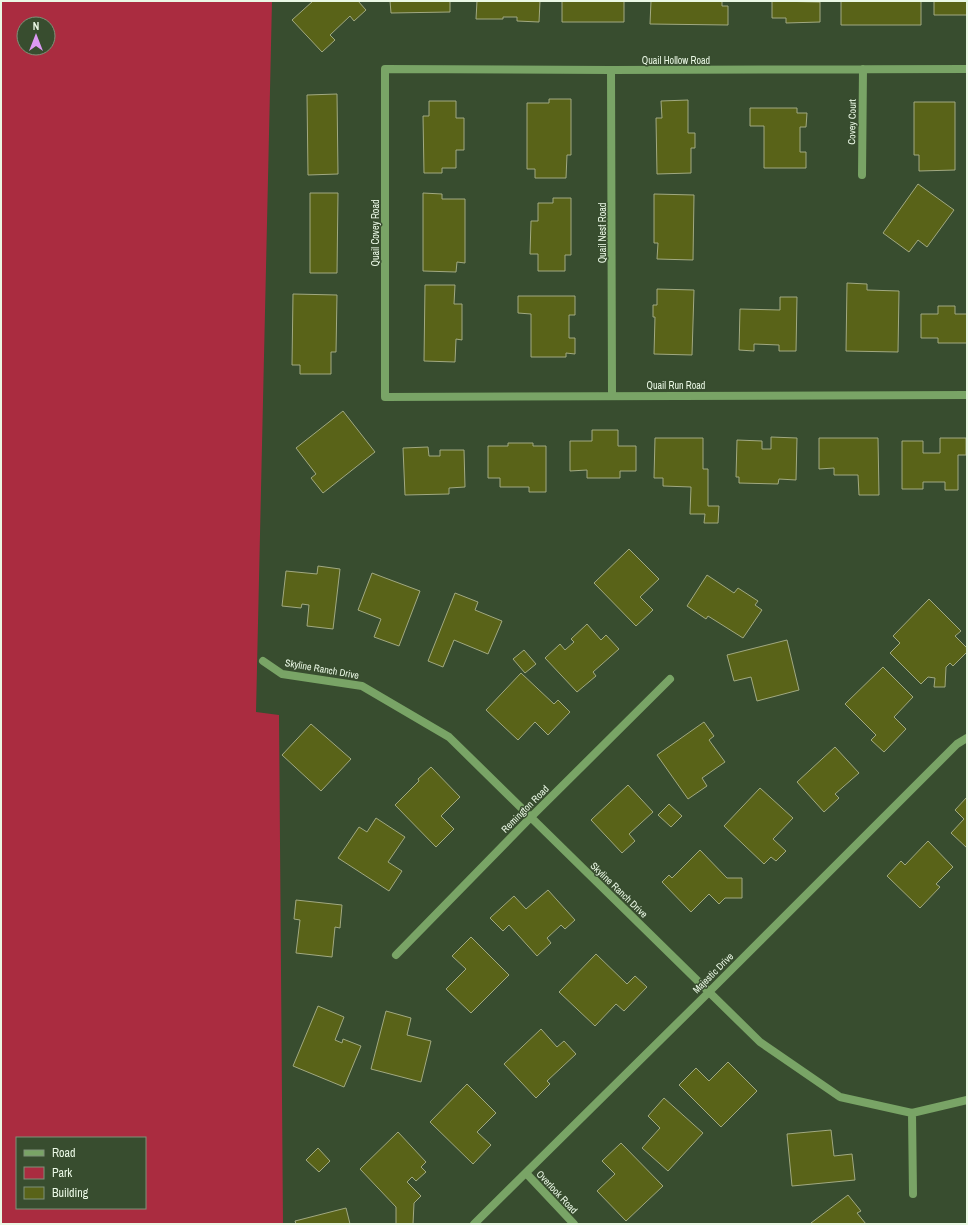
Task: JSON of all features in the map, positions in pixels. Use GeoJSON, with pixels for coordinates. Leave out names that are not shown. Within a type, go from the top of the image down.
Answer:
{"type":"FeatureCollection","features":[{"type":"Feature","properties":{"kind":"street","name":"Quail Hollow Road"},"geometry":{"type":"LineString","coordinates":[[385,69],[967,69]]}},
{"type":"Feature","properties":{"kind":"street","name":"Quail Covey Road"},"geometry":{"type":"LineString","coordinates":[[385,69],[386,397]]}},
{"type":"Feature","properties":{"kind":"street","name":"Covey Court"},"geometry":{"type":"LineString","coordinates":[[862,176],[863,69]]}},
{"type":"Feature","properties":{"kind":"street","name":"Quail Nest Road"},"geometry":{"type":"LineString","coordinates":[[612,70],[612,395]]}},
{"type":"Feature","properties":{"kind":"street","name":"Quail Run Road"},"geometry":{"type":"LineString","coordinates":[[386,397],[612,395],[967,395]]}},
{"type":"Feature","properties":{"kind":"street","name":"Skyline Ranch Drive"},"geometry":{"type":"LineString","coordinates":[[262,661],[282,674],[362,686],[448,737],[760,1042],[840,1097],[912,1113],[967,1100]]}},
{"type":"Feature","properties":{"kind":"street","name":"Remington Road"},"geometry":{"type":"LineString","coordinates":[[396,955],[531,817],[670,679]]}},
{"type":"Feature","properties":{"kind":"street","name":"Majestic Drive"},"geometry":{"type":"LineString","coordinates":[[474,1224],[709,992],[951,749],[967,738]]}},
{"type":"Feature","properties":{"kind":"street"},"geometry":{"type":"LineString","coordinates":[[912,1113],[913,1194]]}},
{"type":"Feature","properties":{"kind":"street","name":"Overlook Road"},"geometry":{"type":"LineString","coordinates":[[526,1173],[574,1224]]}},
{"type":"Feature","properties":{"kind":"green space"},"geometry":{"type":"Polygon","coordinates":[[[1,1],[272,1],[256,712],[279,715],[283,1224],[1,1224],[1,1]]]}},
{"type":"Feature","properties":{"kind":"building"},"geometry":{"type":"Polygon","coordinates":[[[313,1],[358,1],[366,10],[354,21],[350,16],[330,35],[335,40],[322,52],[292,20],[313,1]]]}},
{"type":"Feature","properties":{"kind":"building"},"geometry":{"type":"Polygon","coordinates":[[[390,1],[450,1],[450,12],[391,13],[390,1]]]}},
{"type":"Feature","properties":{"kind":"building"},"geometry":{"type":"Polygon","coordinates":[[[477,1],[540,1],[539,22],[517,21],[517,17],[503,17],[503,19],[476,19],[477,1]]]}},
{"type":"Feature","properties":{"kind":"building"},"geometry":{"type":"Polygon","coordinates":[[[562,1],[624,1],[624,22],[562,22],[562,1]]]}},
{"type":"Feature","properties":{"kind":"building"},"geometry":{"type":"Polygon","coordinates":[[[651,1],[722,1],[722,6],[728,6],[728,25],[650,24],[651,1]]]}},
{"type":"Feature","properties":{"kind":"building"},"geometry":{"type":"Polygon","coordinates":[[[772,1],[820,2],[820,22],[786,23],[786,18],[772,18],[772,1]]]}},
{"type":"Feature","properties":{"kind":"building"},"geometry":{"type":"Polygon","coordinates":[[[841,1],[921,1],[921,25],[841,25],[841,1]]]}},
{"type":"Feature","properties":{"kind":"building"},"geometry":{"type":"Polygon","coordinates":[[[934,1],[967,1],[967,15],[934,15],[934,1]]]}},
{"type":"Feature","properties":{"kind":"building"},"geometry":{"type":"Polygon","coordinates":[[[337,94],[338,174],[308,175],[307,95],[337,94]]]}},
{"type":"Feature","properties":{"kind":"building"},"geometry":{"type":"Polygon","coordinates":[[[549,99],[571,99],[571,155],[567,155],[566,178],[535,178],[535,169],[527,169],[527,103],[549,103],[549,99]]]}},
{"type":"Feature","properties":{"kind":"building"},"geometry":{"type":"Polygon","coordinates":[[[688,100],[688,133],[695,133],[695,148],[691,148],[691,173],[657,174],[656,118],[662,118],[661,101],[688,100]]]}},
{"type":"Feature","properties":{"kind":"building"},"geometry":{"type":"Polygon","coordinates":[[[429,101],[456,101],[456,118],[464,118],[464,150],[456,150],[456,168],[442,168],[442,173],[424,173],[423,116],[429,116],[429,101]]]}},
{"type":"Feature","properties":{"kind":"building"},"geometry":{"type":"Polygon","coordinates":[[[914,102],[955,102],[955,170],[919,171],[919,155],[914,155],[914,102]]]}},
{"type":"Feature","properties":{"kind":"building"},"geometry":{"type":"Polygon","coordinates":[[[750,108],[797,108],[797,113],[807,113],[806,127],[800,127],[800,152],[806,152],[806,168],[764,168],[764,126],[750,126],[750,108]]]}},
{"type":"Feature","properties":{"kind":"building"},"geometry":{"type":"Polygon","coordinates":[[[918,184],[954,210],[927,247],[918,240],[909,252],[883,233],[918,184]]]}},
{"type":"Feature","properties":{"kind":"building"},"geometry":{"type":"Polygon","coordinates":[[[310,193],[338,193],[337,273],[310,273],[310,193]]]}},
{"type":"Feature","properties":{"kind":"building"},"geometry":{"type":"Polygon","coordinates":[[[423,193],[442,194],[442,199],[465,199],[465,263],[457,262],[456,272],[423,271],[423,193]]]}},
{"type":"Feature","properties":{"kind":"building"},"geometry":{"type":"Polygon","coordinates":[[[654,194],[694,195],[693,260],[657,259],[658,243],[654,243],[654,194]]]}},
{"type":"Feature","properties":{"kind":"building"},"geometry":{"type":"Polygon","coordinates":[[[553,198],[571,198],[571,255],[565,255],[565,271],[538,271],[538,254],[530,254],[531,221],[538,221],[538,203],[553,203],[553,198]]]}},
{"type":"Feature","properties":{"kind":"building"},"geometry":{"type":"Polygon","coordinates":[[[847,283],[867,284],[867,290],[899,291],[898,352],[846,351],[847,283]]]}},
{"type":"Feature","properties":{"kind":"building"},"geometry":{"type":"Polygon","coordinates":[[[425,285],[455,285],[454,304],[462,304],[462,340],[456,339],[455,362],[424,361],[425,285]]]}},
{"type":"Feature","properties":{"kind":"building"},"geometry":{"type":"Polygon","coordinates":[[[657,289],[694,290],[692,355],[654,354],[655,317],[653,317],[653,305],[657,305],[657,289]]]}},
{"type":"Feature","properties":{"kind":"building"},"geometry":{"type":"Polygon","coordinates":[[[293,294],[337,295],[336,352],[331,352],[331,374],[300,374],[300,365],[292,365],[293,294]]]}},
{"type":"Feature","properties":{"kind":"building"},"geometry":{"type":"Polygon","coordinates":[[[518,296],[575,296],[575,315],[569,315],[569,338],[575,338],[575,354],[566,353],[566,357],[531,357],[531,314],[518,313],[518,296]]]}},
{"type":"Feature","properties":{"kind":"building"},"geometry":{"type":"Polygon","coordinates":[[[780,297],[797,297],[796,351],[779,351],[779,345],[754,344],[754,351],[739,350],[740,309],[780,310],[780,297]]]}},
{"type":"Feature","properties":{"kind":"building"},"geometry":{"type":"Polygon","coordinates":[[[938,306],[955,306],[955,314],[967,314],[967,343],[938,343],[938,338],[921,338],[921,314],[938,314],[938,306]]]}},
{"type":"Feature","properties":{"kind":"building"},"geometry":{"type":"Polygon","coordinates":[[[343,411],[375,452],[323,493],[311,478],[316,474],[296,448],[343,411]]]}},
{"type":"Feature","properties":{"kind":"building"},"geometry":{"type":"Polygon","coordinates":[[[592,430],[618,430],[618,446],[636,446],[636,471],[620,471],[620,478],[587,478],[587,470],[570,471],[570,441],[592,441],[592,430]]]}},
{"type":"Feature","properties":{"kind":"building"},"geometry":{"type":"Polygon","coordinates":[[[771,437],[797,438],[796,480],[779,479],[778,484],[739,483],[739,477],[736,477],[737,440],[762,441],[762,449],[771,449],[771,437]]]}},
{"type":"Feature","properties":{"kind":"building"},"geometry":{"type":"Polygon","coordinates":[[[655,438],[703,438],[703,469],[708,469],[708,506],[719,506],[718,523],[704,523],[705,514],[690,514],[691,487],[663,486],[663,478],[654,478],[655,438]]]}},
{"type":"Feature","properties":{"kind":"building"},"geometry":{"type":"Polygon","coordinates":[[[819,438],[878,438],[879,495],[859,495],[858,475],[834,475],[834,468],[819,469],[819,438]]]}},
{"type":"Feature","properties":{"kind":"building"},"geometry":{"type":"Polygon","coordinates":[[[940,438],[966,438],[966,455],[958,455],[958,490],[945,490],[945,482],[923,482],[923,489],[902,489],[902,441],[923,441],[923,453],[940,453],[940,438]]]}},
{"type":"Feature","properties":{"kind":"building"},"geometry":{"type":"Polygon","coordinates":[[[508,443],[533,443],[533,446],[546,446],[546,492],[529,492],[529,487],[500,487],[500,478],[488,478],[488,446],[508,446],[508,443]]]}},
{"type":"Feature","properties":{"kind":"building"},"geometry":{"type":"Polygon","coordinates":[[[428,447],[429,456],[440,456],[440,450],[464,450],[465,487],[449,488],[449,494],[405,495],[403,448],[428,447]]]}},
{"type":"Feature","properties":{"kind":"building"},"geometry":{"type":"Polygon","coordinates":[[[629,549],[659,579],[640,597],[653,610],[636,626],[594,583],[629,549]]]}},
{"type":"Feature","properties":{"kind":"building"},"geometry":{"type":"Polygon","coordinates":[[[318,566],[340,569],[333,629],[307,626],[309,605],[302,604],[301,608],[282,606],[286,571],[317,574],[318,566]]]}},
{"type":"Feature","properties":{"kind":"building"},"geometry":{"type":"Polygon","coordinates":[[[372,573],[420,591],[399,646],[374,637],[381,619],[358,610],[372,573]]]}},
{"type":"Feature","properties":{"kind":"building"},"geometry":{"type":"Polygon","coordinates":[[[707,575],[734,593],[738,588],[758,601],[755,605],[762,610],[743,638],[708,616],[706,619],[687,606],[707,575]]]}},
{"type":"Feature","properties":{"kind":"building"},"geometry":{"type":"Polygon","coordinates":[[[455,593],[478,602],[475,610],[502,621],[488,654],[454,640],[443,667],[428,661],[455,593]]]}},
{"type":"Feature","properties":{"kind":"building"},"geometry":{"type":"Polygon","coordinates":[[[929,599],[961,631],[955,636],[967,648],[967,652],[953,666],[950,663],[946,667],[945,687],[934,687],[935,678],[928,677],[921,684],[890,653],[900,643],[893,636],[929,599]]]}},
{"type":"Feature","properties":{"kind":"building"},"geometry":{"type":"Polygon","coordinates":[[[587,624],[601,640],[606,635],[619,649],[593,672],[596,676],[577,692],[545,658],[560,644],[565,650],[574,642],[571,639],[587,624]]]}},
{"type":"Feature","properties":{"kind":"building"},"geometry":{"type":"Polygon","coordinates":[[[787,640],[799,690],[757,701],[751,677],[734,681],[727,655],[787,640]]]}},
{"type":"Feature","properties":{"kind":"building"},"geometry":{"type":"Polygon","coordinates":[[[524,650],[536,664],[525,673],[513,659],[524,650]]]}},
{"type":"Feature","properties":{"kind":"building"},"geometry":{"type":"Polygon","coordinates":[[[883,667],[913,697],[894,717],[906,729],[884,752],[871,740],[876,735],[845,704],[883,667]]]}},
{"type":"Feature","properties":{"kind":"building"},"geometry":{"type":"Polygon","coordinates":[[[521,673],[554,704],[558,700],[570,712],[548,735],[535,722],[518,740],[486,710],[521,673]]]}},
{"type":"Feature","properties":{"kind":"building"},"geometry":{"type":"Polygon","coordinates":[[[704,722],[714,736],[709,740],[725,762],[702,778],[707,786],[688,799],[657,755],[704,722]]]}},
{"type":"Feature","properties":{"kind":"building"},"geometry":{"type":"Polygon","coordinates":[[[311,724],[351,759],[321,791],[282,755],[311,724]]]}},
{"type":"Feature","properties":{"kind":"building"},"geometry":{"type":"Polygon","coordinates":[[[835,747],[859,773],[835,794],[839,798],[824,812],[797,782],[835,747]]]}},
{"type":"Feature","properties":{"kind":"building"},"geometry":{"type":"Polygon","coordinates":[[[431,767],[460,797],[441,816],[454,829],[436,847],[395,805],[431,767]]]}},
{"type":"Feature","properties":{"kind":"building"},"geometry":{"type":"Polygon","coordinates":[[[628,785],[653,812],[629,834],[635,841],[622,853],[591,820],[628,785]]]}},
{"type":"Feature","properties":{"kind":"building"},"geometry":{"type":"Polygon","coordinates":[[[760,788],[793,818],[773,839],[786,851],[776,861],[771,857],[764,864],[724,826],[760,788]]]}},
{"type":"Feature","properties":{"kind":"building"},"geometry":{"type":"Polygon","coordinates":[[[967,797],[967,848],[951,833],[964,819],[955,810],[967,797]]]}},
{"type":"Feature","properties":{"kind":"building"},"geometry":{"type":"Polygon","coordinates":[[[669,804],[682,816],[671,827],[658,815],[669,804]]]}},
{"type":"Feature","properties":{"kind":"building"},"geometry":{"type":"Polygon","coordinates":[[[376,818],[405,837],[388,862],[402,871],[389,891],[338,858],[359,827],[367,832],[376,818]]]}},
{"type":"Feature","properties":{"kind":"building"},"geometry":{"type":"Polygon","coordinates":[[[928,841],[953,867],[936,884],[940,887],[920,908],[887,876],[901,861],[905,865],[928,841]]]}},
{"type":"Feature","properties":{"kind":"building"},"geometry":{"type":"Polygon","coordinates":[[[700,850],[727,878],[742,878],[742,898],[725,898],[719,904],[709,894],[691,912],[662,882],[669,875],[672,878],[700,850]]]}},
{"type":"Feature","properties":{"kind":"building"},"geometry":{"type":"Polygon","coordinates":[[[548,890],[575,920],[565,929],[561,925],[547,938],[551,943],[537,956],[509,925],[503,931],[490,918],[514,896],[526,909],[548,890]]]}},
{"type":"Feature","properties":{"kind":"building"},"geometry":{"type":"Polygon","coordinates":[[[296,900],[342,905],[340,928],[335,927],[332,957],[296,953],[300,920],[294,919],[296,900]]]}},
{"type":"Feature","properties":{"kind":"building"},"geometry":{"type":"Polygon","coordinates":[[[471,937],[509,975],[471,1013],[446,989],[466,969],[452,956],[471,937]]]}},
{"type":"Feature","properties":{"kind":"building"},"geometry":{"type":"Polygon","coordinates":[[[596,954],[627,984],[635,976],[647,987],[624,1011],[616,1004],[595,1026],[559,992],[596,954]]]}},
{"type":"Feature","properties":{"kind":"building"},"geometry":{"type":"Polygon","coordinates":[[[318,1006],[344,1017],[335,1040],[342,1043],[343,1039],[361,1046],[344,1087],[293,1066],[318,1006]]]}},
{"type":"Feature","properties":{"kind":"building"},"geometry":{"type":"Polygon","coordinates":[[[386,1011],[411,1018],[407,1035],[431,1041],[421,1082],[371,1069],[386,1011]]]}},
{"type":"Feature","properties":{"kind":"building"},"geometry":{"type":"Polygon","coordinates":[[[541,1029],[557,1047],[564,1041],[576,1054],[547,1081],[550,1084],[536,1098],[504,1064],[541,1029]]]}},
{"type":"Feature","properties":{"kind":"building"},"geometry":{"type":"Polygon","coordinates":[[[728,1062],[757,1091],[721,1127],[679,1085],[696,1068],[709,1081],[728,1062]]]}},
{"type":"Feature","properties":{"kind":"building"},"geometry":{"type":"Polygon","coordinates":[[[467,1084],[496,1113],[477,1132],[491,1145],[473,1164],[430,1122],[467,1084]]]}},
{"type":"Feature","properties":{"kind":"building"},"geometry":{"type":"Polygon","coordinates":[[[664,1098],[703,1133],[668,1171],[642,1148],[660,1128],[648,1116],[664,1098]]]}},
{"type":"Feature","properties":{"kind":"building"},"geometry":{"type":"Polygon","coordinates":[[[831,1130],[834,1156],[852,1154],[855,1180],[792,1186],[787,1134],[831,1130]]]}},
{"type":"Feature","properties":{"kind":"building"},"geometry":{"type":"Polygon","coordinates":[[[398,1132],[426,1162],[421,1167],[426,1172],[416,1181],[412,1177],[407,1182],[421,1196],[414,1203],[413,1224],[396,1224],[396,1207],[360,1169],[398,1132]]]}},
{"type":"Feature","properties":{"kind":"building"},"geometry":{"type":"Polygon","coordinates":[[[621,1143],[663,1186],[626,1221],[597,1191],[615,1174],[602,1161],[621,1143]]]}},
{"type":"Feature","properties":{"kind":"building"},"geometry":{"type":"Polygon","coordinates":[[[318,1148],[330,1161],[319,1172],[306,1160],[318,1148]]]}},
{"type":"Feature","properties":{"kind":"building"},"geometry":{"type":"Polygon","coordinates":[[[848,1195],[861,1211],[857,1213],[866,1224],[811,1223],[848,1195]]]}},
{"type":"Feature","properties":{"kind":"building"},"geometry":{"type":"Polygon","coordinates":[[[346,1208],[350,1224],[296,1224],[295,1221],[346,1208]]]}}]}
